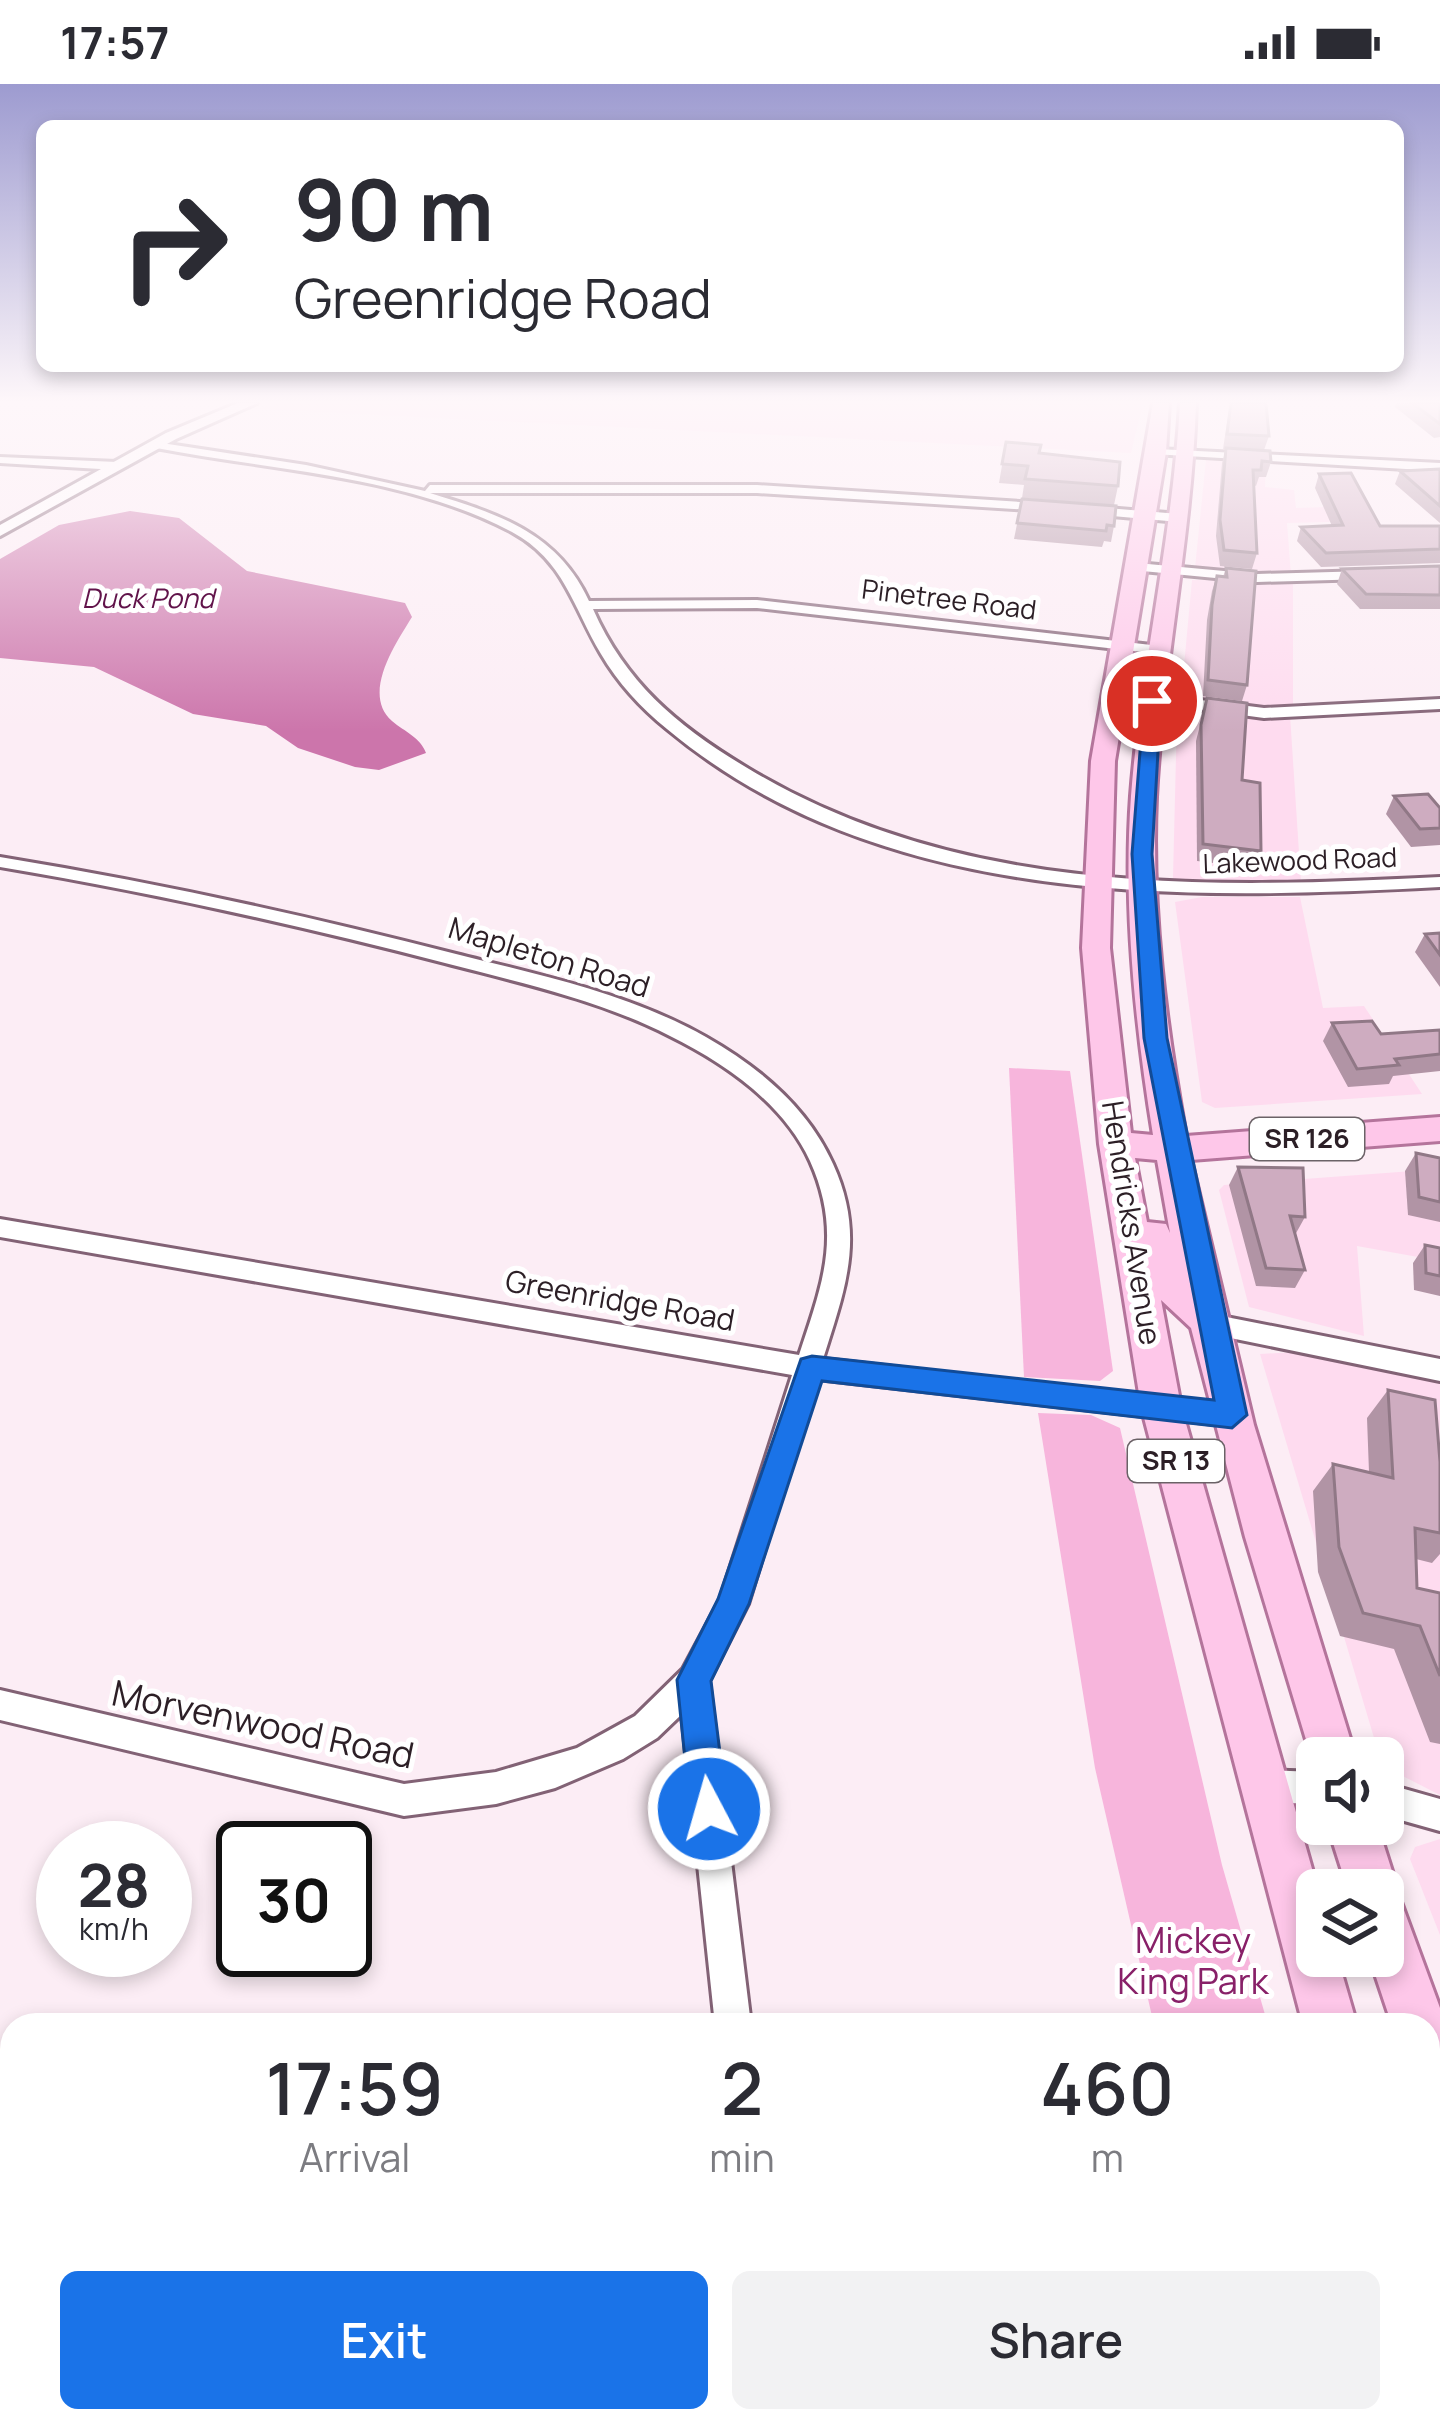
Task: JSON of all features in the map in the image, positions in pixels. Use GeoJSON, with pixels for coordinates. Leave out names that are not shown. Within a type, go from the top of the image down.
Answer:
{"type":"FeatureCollection","features":[{"type":"Feature","properties":{"kind":"main road","name":"Hendricks Avenue"},"geometry":{"type":"LineString","coordinates":[[1180,513],[1144,768],[1144,890],[1156,1038],[1232,1415],[1326,1737]]}},
{"type":"Feature","properties":{"kind":"main road","name":"Hendricks Avenue"},"geometry":{"type":"LineString","coordinates":[[1146,515],[1103,761],[1097,884],[1096,948],[1118,1156],[1161,1406],[1327,2013]]}},
{"type":"Feature","properties":{"kind":"main road","name":"SR 126"},"geometry":{"type":"LineString","coordinates":[[1118,1156],[1440,1129]]}},
{"type":"Feature","properties":{"kind":"main road"},"geometry":{"type":"LineString","coordinates":[[1118,1156],[1151,1227],[1163,1279],[1210,1324]]}},
{"type":"Feature","properties":{"kind":"main road"},"geometry":{"type":"LineString","coordinates":[[1403,1977],[1415,2013]]}},
{"type":"Feature","properties":{"kind":"street"},"geometry":{"type":"LineString","coordinates":[[0,531],[33,513]]}},
{"type":"Feature","properties":{"kind":"street","name":"Lakewood Road"},"geometry":{"type":"LineString","coordinates":[[471,513],[533,539],[556,559],[588,605],[602,645],[634,690],[698,745],[761,786],[828,818],[920,850],[1144,890],[1258,893],[1440,882]]}},
{"type":"Feature","properties":{"kind":"street"},"geometry":{"type":"LineString","coordinates":[[1113,513],[1179,518]]}},
{"type":"Feature","properties":{"kind":"street"},"geometry":{"type":"LineString","coordinates":[[1137,567],[1257,578],[1377,574]]}},
{"type":"Feature","properties":{"kind":"street","name":"Pinetree Road"},"geometry":{"type":"LineString","coordinates":[[588,605],[757,604],[1160,650]]}},
{"type":"Feature","properties":{"kind":"street"},"geometry":{"type":"LineString","coordinates":[[1113,694],[1264,713],[1440,704]]}},
{"type":"Feature","properties":{"kind":"street","name":"Mapleton Road"},"geometry":{"type":"LineString","coordinates":[[0,862],[247,909],[446,958],[650,1018],[744,1072],[812,1143],[830,1181],[838,1223],[839,1269],[812,1368],[733,1604],[694,1680]]}},
{"type":"Feature","properties":{"kind":"street","name":"Greenridge Road"},"geometry":{"type":"LineString","coordinates":[[0,1228],[812,1368],[1232,1415]]}},
{"type":"Feature","properties":{"kind":"street"},"geometry":{"type":"LineString","coordinates":[[1210,1324],[1440,1370]]}},
{"type":"Feature","properties":{"kind":"street"},"geometry":{"type":"LineString","coordinates":[[694,1680],[732,2013]]}},
{"type":"Feature","properties":{"kind":"street","name":"Morvenwood Road"},"geometry":{"type":"LineString","coordinates":[[0,1705],[404,1800],[467,1794],[572,1767],[641,1731],[694,1680]]}},
{"type":"Feature","properties":{"kind":"street"},"geometry":{"type":"LineString","coordinates":[[1261,1786],[1296,1787]]}},
{"type":"Feature","properties":{"kind":"street"},"geometry":{"type":"LineString","coordinates":[[1404,1805],[1440,1814]]}},
{"type":"Feature","properties":{"kind":"shaded area"},"geometry":{"type":"Polygon","coordinates":[[[1201,513],[1363,513],[1368,521],[1287,523],[1291,575],[1195,568],[1201,513]]]}},
{"type":"Feature","properties":{"kind":"shaded area"},"geometry":{"type":"Polygon","coordinates":[[[1192,580],[1293,581],[1293,706],[1213,705],[1181,698],[1192,580]]]}},
{"type":"Feature","properties":{"kind":"shaded area"},"geometry":{"type":"Polygon","coordinates":[[[1290,715],[1301,883],[1184,883],[1173,878],[1177,716],[1290,715]]]}},
{"type":"Feature","properties":{"kind":"shaded area"},"geometry":{"type":"Polygon","coordinates":[[[1202,897],[1300,897],[1323,1008],[1364,1006],[1422,1094],[1215,1108],[1202,1102],[1175,902],[1202,897]]]}},
{"type":"Feature","properties":{"kind":"shaded area"},"geometry":{"type":"Polygon","coordinates":[[[1440,1169],[1440,1261],[1357,1246],[1364,1336],[1249,1307],[1219,1190],[1224,1185],[1440,1169]]]}},
{"type":"Feature","properties":{"kind":"shaded area"},"geometry":{"type":"Polygon","coordinates":[[[1297,1352],[1440,1383],[1440,1795],[1404,1777],[1404,1737],[1374,1737],[1260,1354],[1297,1352]]]}},
{"type":"Feature","properties":{"kind":"shaded area"},"geometry":{"type":"Polygon","coordinates":[[[1440,1839],[1440,1935],[1410,1859],[1415,1847],[1440,1839]]]}},
{"type":"Feature","properties":{"kind":"green space"},"geometry":{"type":"Polygon","coordinates":[[[1009,1068],[1070,1071],[1113,1371],[1100,1381],[1024,1377],[1009,1068]]]}},
{"type":"Feature","properties":{"kind":"green space","name":"Mickey King Park"},"geometry":{"type":"Polygon","coordinates":[[[1038,1413],[1091,1415],[1120,1428],[1222,1865],[1265,2013],[1151,2013],[1095,1768],[1038,1413]]]}},
{"type":"Feature","properties":{"kind":"water","name":"Duck Pond"},"geometry":{"type":"Polygon","coordinates":[[[122,513],[179,518],[247,571],[405,603],[412,617],[384,669],[380,697],[392,721],[426,753],[379,770],[355,767],[298,748],[266,726],[193,714],[94,667],[0,658],[0,559],[59,525],[122,513]]]}},
{"type":"Feature","properties":{"kind":"building"},"geometry":{"type":"Polygon","coordinates":[[[1019,513],[1115,513],[1114,526],[1107,525],[1106,531],[1017,523],[1019,513]]]}},
{"type":"Feature","properties":{"kind":"building"},"geometry":{"type":"Polygon","coordinates":[[[1221,513],[1255,513],[1257,553],[1224,550],[1221,513]]]}},
{"type":"Feature","properties":{"kind":"building"},"geometry":{"type":"Polygon","coordinates":[[[1337,513],[1373,513],[1380,526],[1440,526],[1440,549],[1326,553],[1301,527],[1343,525],[1337,513]]]}},
{"type":"Feature","properties":{"kind":"building"},"geometry":{"type":"Polygon","coordinates":[[[1440,566],[1440,595],[1366,594],[1342,569],[1440,566]]]}},
{"type":"Feature","properties":{"kind":"building"},"geometry":{"type":"Polygon","coordinates":[[[1226,568],[1256,571],[1247,685],[1208,680],[1212,605],[1217,576],[1227,577],[1226,568]]]}},
{"type":"Feature","properties":{"kind":"building"},"geometry":{"type":"Polygon","coordinates":[[[1207,698],[1247,703],[1242,780],[1260,783],[1261,851],[1203,844],[1201,725],[1207,698]]]}},
{"type":"Feature","properties":{"kind":"building"},"geometry":{"type":"Polygon","coordinates":[[[1428,794],[1440,808],[1440,828],[1420,829],[1394,796],[1428,794]]]}},
{"type":"Feature","properties":{"kind":"building"},"geometry":{"type":"Polygon","coordinates":[[[1440,933],[1440,955],[1425,934],[1440,933]]]}},
{"type":"Feature","properties":{"kind":"building"},"geometry":{"type":"Polygon","coordinates":[[[1372,1021],[1381,1034],[1440,1030],[1440,1054],[1357,1069],[1332,1023],[1372,1021]]]}},
{"type":"Feature","properties":{"kind":"building"},"geometry":{"type":"Polygon","coordinates":[[[1416,1153],[1440,1158],[1440,1202],[1419,1197],[1416,1153]]]}},
{"type":"Feature","properties":{"kind":"building"},"geometry":{"type":"Polygon","coordinates":[[[1238,1167],[1303,1168],[1305,1217],[1290,1216],[1305,1270],[1266,1268],[1238,1167]]]}},
{"type":"Feature","properties":{"kind":"building"},"geometry":{"type":"Polygon","coordinates":[[[1425,1245],[1440,1248],[1440,1276],[1426,1273],[1425,1245]]]}},
{"type":"Feature","properties":{"kind":"building"},"geometry":{"type":"Polygon","coordinates":[[[1388,1390],[1435,1400],[1440,1533],[1415,1528],[1417,1588],[1440,1593],[1440,1676],[1420,1626],[1363,1613],[1339,1547],[1333,1464],[1393,1478],[1388,1390]]]}},
{"type":"Feature","properties":{"kind":"route"},"geometry":{"type":"LineString","coordinates":[[709,1809],[694,1680],[733,1604],[812,1368],[1232,1415],[1184,1197],[1146,951],[1144,768],[1152,701]]}}]}
